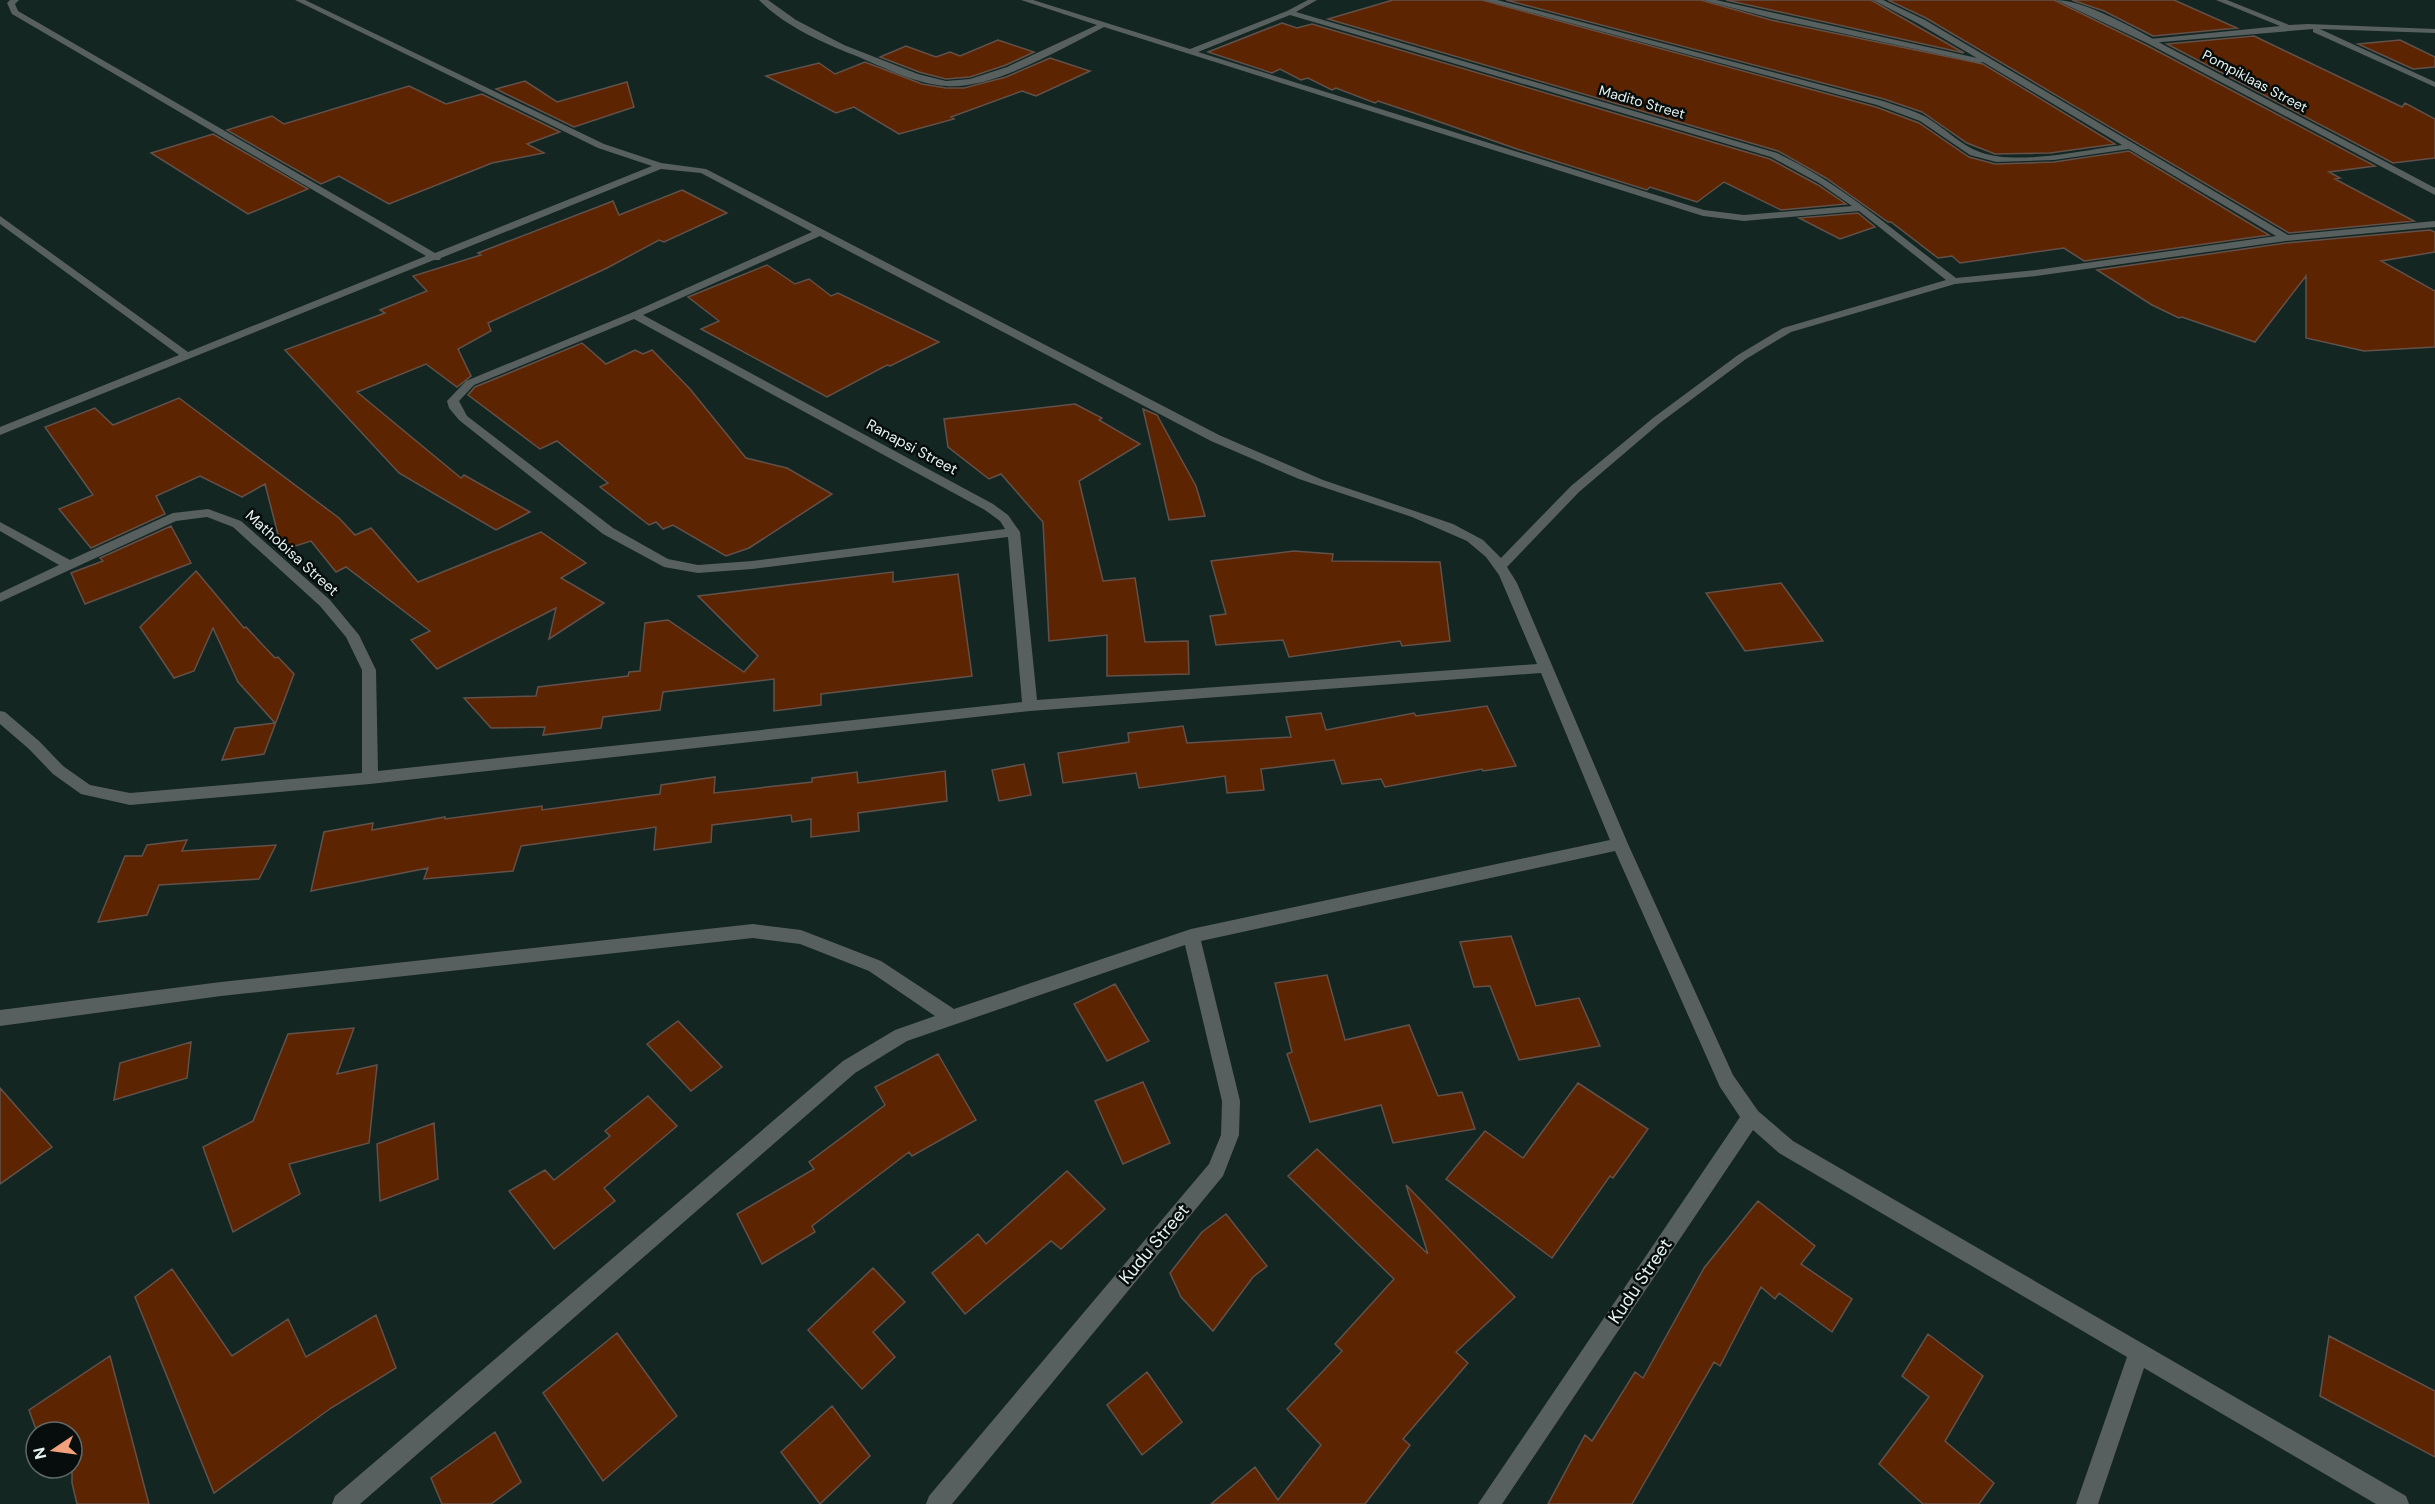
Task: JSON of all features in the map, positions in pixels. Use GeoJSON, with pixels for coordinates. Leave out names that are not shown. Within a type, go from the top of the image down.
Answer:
{"type":"FeatureCollection","features":[{"type":"Feature","properties":{"kind":"street"},"geometry":{"type":"LineString","coordinates":[[15,0],[11,3],[15,12],[436,258]]}},
{"type":"Feature","properties":{"kind":"street"},"geometry":{"type":"LineString","coordinates":[[299,0],[601,146],[660,166],[703,171],[1215,438],[1269,463],[1465,534],[1501,565],[1620,844],[1726,1081],[1751,1117],[1786,1147],[2398,1504]]}},
{"type":"Feature","properties":{"kind":"street"},"geometry":{"type":"LineString","coordinates":[[763,0],[790,21],[833,45],[912,75],[945,84],[966,82],[995,74],[1103,25]]}},
{"type":"Feature","properties":{"kind":"street"},"geometry":{"type":"LineString","coordinates":[[1025,0],[1703,213],[1744,218],[1860,208]]}},
{"type":"Feature","properties":{"kind":"street"},"geometry":{"type":"LineString","coordinates":[[1294,0],[1310,2]]}},
{"type":"Feature","properties":{"kind":"street"},"geometry":{"type":"LineString","coordinates":[[1488,0],[1880,103],[1916,116],[1967,149],[1990,158],[2004,161],[2131,146]]}},
{"type":"Feature","properties":{"kind":"street"},"geometry":{"type":"LineString","coordinates":[[1707,0],[1994,64]]}},
{"type":"Feature","properties":{"kind":"street"},"geometry":{"type":"LineString","coordinates":[[1877,0],[1922,22],[2286,238]]}},
{"type":"Feature","properties":{"kind":"street","name":"Pompiklaas Street"},"geometry":{"type":"LineString","coordinates":[[2060,0],[2092,12],[2150,41],[2435,192]]}},
{"type":"Feature","properties":{"kind":"street"},"geometry":{"type":"LineString","coordinates":[[2220,0],[2289,28]]}},
{"type":"Feature","properties":{"kind":"street"},"geometry":{"type":"LineString","coordinates":[[1190,52],[1290,13],[1310,2]]}},
{"type":"Feature","properties":{"kind":"street","name":"Madito Street"},"geometry":{"type":"LineString","coordinates":[[1290,13],[1774,155],[1801,166],[1860,208],[1954,281]]}},
{"type":"Feature","properties":{"kind":"street"},"geometry":{"type":"LineString","coordinates":[[2150,41],[2308,26],[2435,31]]}},
{"type":"Feature","properties":{"kind":"street"},"geometry":{"type":"LineString","coordinates":[[2308,26],[2435,85]]}},
{"type":"Feature","properties":{"kind":"street"},"geometry":{"type":"LineString","coordinates":[[0,431],[436,258],[660,166]]}},
{"type":"Feature","properties":{"kind":"street"},"geometry":{"type":"LineString","coordinates":[[0,219],[187,356]]}},
{"type":"Feature","properties":{"kind":"street"},"geometry":{"type":"LineString","coordinates":[[1501,565],[1575,489],[1657,420],[1742,357],[1787,330],[1954,281],[2036,273],[2286,238],[2435,224]]}},
{"type":"Feature","properties":{"kind":"street"},"geometry":{"type":"LineString","coordinates":[[820,232],[635,315],[470,383],[453,401],[455,408],[463,418],[608,531],[664,563],[698,569],[752,565],[1014,532],[1030,706]]}},
{"type":"Feature","properties":{"kind":"street","name":"Ranapsi Street"},"geometry":{"type":"LineString","coordinates":[[635,315],[989,507],[1004,518],[1014,532]]}},
{"type":"Feature","properties":{"kind":"street","name":"Mathobisa Street"},"geometry":{"type":"LineString","coordinates":[[0,598],[172,517],[208,513],[237,524],[326,603],[352,635],[369,670],[372,706],[370,778]]}},
{"type":"Feature","properties":{"kind":"street"},"geometry":{"type":"LineString","coordinates":[[0,526],[71,566]]}},
{"type":"Feature","properties":{"kind":"street"},"geometry":{"type":"LineString","coordinates":[[0,716],[34,745],[58,770],[86,790],[130,799],[370,778],[1030,706],[1545,668]]}},
{"type":"Feature","properties":{"kind":"street"},"geometry":{"type":"LineString","coordinates":[[343,1504],[849,1067],[901,1035],[1191,936],[1620,844]]}},
{"type":"Feature","properties":{"kind":"street"},"geometry":{"type":"LineString","coordinates":[[0,1018],[220,989],[753,931],[801,937],[874,966],[952,1018]]}},
{"type":"Feature","properties":{"kind":"street","name":"Kudu Street"},"geometry":{"type":"LineString","coordinates":[[937,1504],[1215,1170],[1230,1135],[1231,1101],[1191,936]]}},
{"type":"Feature","properties":{"kind":"street","name":"Kudu Street"},"geometry":{"type":"LineString","coordinates":[[1489,1504],[1751,1117]]}},
{"type":"Feature","properties":{"kind":"street"},"geometry":{"type":"LineString","coordinates":[[2087,1504],[2139,1352]]}},
{"type":"Feature","properties":{"kind":"building"},"geometry":{"type":"Polygon","coordinates":[[[1393,0],[1482,0],[1876,107],[1919,123],[1969,157],[1995,164],[2054,162],[2129,151],[2269,235],[2084,261],[2064,248],[1960,263],[1952,256],[1938,258],[1891,222],[1826,178],[1778,151],[1328,19],[1393,0]]]}},
{"type":"Feature","properties":{"kind":"building"},"geometry":{"type":"Polygon","coordinates":[[[1506,0],[1701,0],[1771,20],[1983,64],[2115,144],[2050,153],[1995,154],[1967,143],[1922,112],[1884,99],[1506,0]]]}},
{"type":"Feature","properties":{"kind":"building"},"geometry":{"type":"Polygon","coordinates":[[[1726,0],[1871,0],[1964,53],[1726,0]]]}},
{"type":"Feature","properties":{"kind":"building"},"geometry":{"type":"Polygon","coordinates":[[[1888,0],[2054,0],[2146,45],[2375,166],[2329,172],[2340,178],[2335,179],[2414,221],[2289,233],[1926,18],[1888,0]]]}},
{"type":"Feature","properties":{"kind":"building"},"geometry":{"type":"Polygon","coordinates":[[[2072,0],[2174,0],[2237,28],[2153,36],[2104,11],[2072,0]]]}},
{"type":"Feature","properties":{"kind":"building"},"geometry":{"type":"Polygon","coordinates":[[[1282,23],[1297,28],[1312,24],[1770,159],[1818,185],[1846,204],[1781,210],[1724,182],[1697,202],[1650,187],[1647,190],[1517,149],[1378,101],[1375,103],[1336,88],[1332,90],[1308,78],[1301,80],[1280,69],[1272,73],[1208,52],[1282,23]]]}},
{"type":"Feature","properties":{"kind":"building"},"geometry":{"type":"Polygon","coordinates":[[[2254,36],[2402,107],[2405,103],[2435,119],[2435,158],[2393,163],[2167,44],[2254,36]]]}},
{"type":"Feature","properties":{"kind":"building"},"geometry":{"type":"Polygon","coordinates":[[[998,40],[1034,52],[1006,65],[970,77],[946,79],[919,72],[880,57],[906,46],[936,57],[950,52],[960,56],[998,40]]]}},
{"type":"Feature","properties":{"kind":"building"},"geometry":{"type":"Polygon","coordinates":[[[2400,40],[2435,57],[2435,67],[2413,69],[2358,44],[2400,40]]]}},
{"type":"Feature","properties":{"kind":"building"},"geometry":{"type":"Polygon","coordinates":[[[1050,58],[1090,71],[1036,96],[1022,91],[951,117],[954,119],[899,134],[854,107],[836,113],[766,76],[819,63],[835,74],[865,62],[922,84],[964,88],[1006,77],[1050,58]]]}},
{"type":"Feature","properties":{"kind":"building"},"geometry":{"type":"Polygon","coordinates":[[[525,81],[557,102],[627,82],[634,107],[574,127],[496,89],[525,81]]]}},
{"type":"Feature","properties":{"kind":"building"},"geometry":{"type":"Polygon","coordinates":[[[409,86],[446,104],[482,94],[560,132],[527,144],[544,153],[492,163],[389,204],[339,176],[321,184],[227,130],[272,116],[284,124],[409,86]]]}},
{"type":"Feature","properties":{"kind":"building"},"geometry":{"type":"Polygon","coordinates":[[[213,134],[308,189],[248,214],[151,153],[213,134]]]}},
{"type":"Feature","properties":{"kind":"building"},"geometry":{"type":"Polygon","coordinates":[[[682,190],[727,213],[664,242],[659,240],[607,268],[488,323],[491,331],[458,349],[471,376],[457,387],[426,364],[357,392],[461,478],[464,475],[530,512],[496,530],[399,473],[285,350],[385,313],[380,310],[427,291],[413,276],[481,255],[478,253],[613,201],[619,215],[682,190]]]}},
{"type":"Feature","properties":{"kind":"building"},"geometry":{"type":"Polygon","coordinates":[[[1858,213],[1875,227],[1840,239],[1799,218],[1858,213]]]}},
{"type":"Feature","properties":{"kind":"building"},"geometry":{"type":"Polygon","coordinates":[[[2430,230],[2435,232],[2435,252],[2381,261],[2435,291],[2435,347],[2364,351],[2306,338],[2306,276],[2255,342],[2182,317],[2179,318],[2152,305],[2097,270],[2286,243],[2430,230]]]}},
{"type":"Feature","properties":{"kind":"building"},"geometry":{"type":"Polygon","coordinates":[[[767,265],[795,284],[809,279],[831,296],[838,293],[939,342],[890,366],[887,365],[827,397],[701,329],[719,321],[688,297],[767,265]]]}},
{"type":"Feature","properties":{"kind":"building"},"geometry":{"type":"Polygon","coordinates":[[[582,343],[606,364],[635,350],[643,354],[652,350],[690,389],[746,458],[787,468],[832,494],[749,548],[726,556],[673,525],[663,529],[656,522],[649,525],[600,487],[608,483],[557,441],[540,449],[468,395],[475,387],[582,343]]]}},
{"type":"Feature","properties":{"kind":"building"},"geometry":{"type":"Polygon","coordinates":[[[179,398],[339,518],[355,535],[371,528],[418,582],[541,532],[586,563],[561,578],[604,603],[549,639],[556,608],[437,669],[411,640],[430,631],[346,567],[336,572],[311,541],[282,550],[265,484],[242,497],[200,476],[156,496],[165,514],[91,548],[59,509],[93,495],[45,427],[95,408],[113,425],[179,398]]]}},
{"type":"Feature","properties":{"kind":"building"},"geometry":{"type":"Polygon","coordinates":[[[1075,404],[1102,418],[1099,420],[1140,444],[1079,481],[1103,581],[1135,578],[1145,642],[1188,641],[1189,674],[1107,676],[1107,635],[1049,641],[1043,522],[1001,474],[989,479],[948,447],[944,419],[1075,404]]]}},
{"type":"Feature","properties":{"kind":"building"},"geometry":{"type":"Polygon","coordinates":[[[1143,409],[1157,415],[1196,486],[1205,516],[1169,520],[1143,409]]]}},
{"type":"Feature","properties":{"kind":"building"},"geometry":{"type":"Polygon","coordinates":[[[171,526],[191,563],[85,604],[71,573],[103,561],[100,558],[171,526]]]}},
{"type":"Feature","properties":{"kind":"building"},"geometry":{"type":"Polygon","coordinates":[[[1294,551],[1333,554],[1332,561],[1440,562],[1450,641],[1402,646],[1400,641],[1289,657],[1283,640],[1216,645],[1210,616],[1226,614],[1211,561],[1294,551]]]}},
{"type":"Feature","properties":{"kind":"building"},"geometry":{"type":"Polygon","coordinates":[[[196,571],[244,628],[246,627],[275,658],[278,657],[294,674],[264,754],[222,760],[235,728],[275,723],[238,682],[213,628],[194,671],[174,678],[140,627],[196,571]]]}},
{"type":"Feature","properties":{"kind":"building"},"geometry":{"type":"Polygon","coordinates":[[[893,572],[893,582],[958,574],[972,676],[821,694],[821,705],[774,711],[774,679],[663,692],[660,710],[603,717],[601,728],[543,735],[545,727],[491,728],[464,698],[536,696],[538,687],[628,676],[629,672],[640,671],[645,623],[668,620],[744,672],[758,656],[698,596],[893,572]]]}},
{"type":"Feature","properties":{"kind":"building"},"geometry":{"type":"Polygon","coordinates":[[[1781,583],[1823,641],[1745,651],[1706,593],[1781,583]]]}},
{"type":"Feature","properties":{"kind":"building"},"geometry":{"type":"Polygon","coordinates":[[[1487,706],[1516,766],[1483,771],[1482,769],[1385,787],[1381,779],[1342,784],[1334,760],[1261,769],[1264,790],[1227,793],[1225,776],[1139,788],[1136,773],[1063,783],[1058,753],[1129,742],[1128,733],[1183,726],[1187,743],[1291,737],[1286,717],[1321,713],[1326,730],[1414,713],[1416,716],[1487,706]]]}},
{"type":"Feature","properties":{"kind":"building"},"geometry":{"type":"Polygon","coordinates":[[[1024,764],[1031,795],[999,801],[992,770],[1024,764]]]}},
{"type":"Feature","properties":{"kind":"building"},"geometry":{"type":"Polygon","coordinates":[[[945,771],[947,801],[858,813],[859,831],[811,837],[811,819],[792,822],[791,815],[712,825],[711,842],[654,850],[656,827],[521,846],[513,871],[424,879],[428,868],[311,891],[324,832],[373,823],[372,830],[445,817],[445,819],[542,806],[542,810],[660,794],[661,785],[715,777],[714,793],[812,782],[812,778],[857,772],[858,783],[945,771]]]}},
{"type":"Feature","properties":{"kind":"building"},"geometry":{"type":"Polygon","coordinates":[[[187,840],[182,851],[276,845],[259,879],[159,885],[147,915],[98,922],[125,856],[142,856],[147,845],[187,840]]]}},
{"type":"Feature","properties":{"kind":"building"},"geometry":{"type":"Polygon","coordinates":[[[1511,936],[1536,1006],[1579,998],[1600,1046],[1519,1060],[1490,986],[1474,987],[1460,942],[1511,936]]]}},
{"type":"Feature","properties":{"kind":"building"},"geometry":{"type":"Polygon","coordinates":[[[1327,975],[1345,1040],[1409,1025],[1438,1096],[1462,1092],[1475,1129],[1393,1143],[1381,1105],[1310,1122],[1287,1054],[1292,1052],[1275,983],[1327,975]]]}},
{"type":"Feature","properties":{"kind":"building"},"geometry":{"type":"Polygon","coordinates":[[[1115,984],[1149,1041],[1107,1061],[1074,1004],[1115,984]]]}},
{"type":"Feature","properties":{"kind":"building"},"geometry":{"type":"Polygon","coordinates":[[[678,1021],[722,1067],[691,1091],[647,1044],[678,1021]]]}},
{"type":"Feature","properties":{"kind":"building"},"geometry":{"type":"Polygon","coordinates":[[[354,1028],[337,1074],[377,1065],[369,1143],[289,1164],[300,1194],[233,1232],[203,1147],[253,1121],[288,1034],[354,1028]]]}},
{"type":"Feature","properties":{"kind":"building"},"geometry":{"type":"Polygon","coordinates":[[[191,1042],[187,1078],[114,1100],[120,1063],[191,1042]]]}},
{"type":"Feature","properties":{"kind":"building"},"geometry":{"type":"Polygon","coordinates":[[[938,1054],[976,1120],[912,1156],[909,1152],[812,1226],[815,1232],[762,1264],[737,1214],[814,1169],[809,1162],[885,1105],[875,1087],[938,1054]]]}},
{"type":"Feature","properties":{"kind":"building"},"geometry":{"type":"Polygon","coordinates":[[[1143,1082],[1170,1143],[1123,1164],[1095,1101],[1143,1082]]]}},
{"type":"Feature","properties":{"kind":"building"},"geometry":{"type":"Polygon","coordinates":[[[1578,1083],[1648,1129],[1613,1178],[1610,1176],[1552,1258],[1446,1179],[1485,1131],[1523,1158],[1578,1083]]]}},
{"type":"Feature","properties":{"kind":"building"},"geometry":{"type":"Polygon","coordinates":[[[0,1088],[52,1147],[0,1184],[0,1088]]]}},
{"type":"Feature","properties":{"kind":"building"},"geometry":{"type":"Polygon","coordinates":[[[648,1096],[677,1126],[604,1188],[615,1201],[554,1249],[509,1191],[545,1170],[554,1180],[610,1136],[605,1131],[648,1096]]]}},
{"type":"Feature","properties":{"kind":"building"},"geometry":{"type":"Polygon","coordinates":[[[434,1123],[438,1179],[380,1201],[377,1144],[434,1123]]]}},
{"type":"Feature","properties":{"kind":"building"},"geometry":{"type":"Polygon","coordinates":[[[1317,1149],[1428,1254],[1406,1185],[1515,1297],[1456,1352],[1468,1363],[1403,1439],[1410,1445],[1365,1504],[1211,1504],[1255,1467],[1278,1500],[1321,1445],[1287,1409],[1342,1351],[1335,1344],[1394,1279],[1288,1176],[1317,1149]]]}},
{"type":"Feature","properties":{"kind":"building"},"geometry":{"type":"Polygon","coordinates":[[[1067,1171],[1105,1209],[1061,1249],[1051,1241],[965,1314],[932,1273],[978,1234],[986,1244],[1067,1171]]]}},
{"type":"Feature","properties":{"kind":"building"},"geometry":{"type":"Polygon","coordinates":[[[1758,1201],[1815,1246],[1801,1264],[1852,1299],[1832,1332],[1779,1293],[1775,1299],[1761,1287],[1720,1366],[1714,1362],[1632,1504],[1548,1504],[1585,1435],[1592,1441],[1635,1372],[1643,1378],[1704,1268],[1758,1201]]]}},
{"type":"Feature","properties":{"kind":"building"},"geometry":{"type":"Polygon","coordinates":[[[1226,1214],[1267,1266],[1253,1277],[1213,1331],[1181,1297],[1170,1273],[1202,1232],[1226,1214]]]}},
{"type":"Feature","properties":{"kind":"building"},"geometry":{"type":"Polygon","coordinates":[[[873,1268],[905,1302],[873,1332],[895,1357],[862,1389],[808,1330],[873,1268]]]}},
{"type":"Feature","properties":{"kind":"building"},"geometry":{"type":"Polygon","coordinates":[[[172,1269],[232,1356],[288,1319],[306,1357],[376,1315],[396,1368],[331,1408],[214,1493],[135,1297],[172,1269]]]}},
{"type":"Feature","properties":{"kind":"building"},"geometry":{"type":"Polygon","coordinates":[[[617,1333],[677,1416],[603,1481],[543,1393],[617,1333]]]}},
{"type":"Feature","properties":{"kind":"building"},"geometry":{"type":"Polygon","coordinates":[[[1928,1334],[1983,1376],[1945,1441],[1994,1483],[1979,1504],[1923,1504],[1879,1464],[1929,1397],[1902,1376],[1928,1334]]]}},
{"type":"Feature","properties":{"kind":"building"},"geometry":{"type":"Polygon","coordinates":[[[2329,1336],[2435,1391],[2435,1457],[2320,1396],[2329,1336]]]}},
{"type":"Feature","properties":{"kind":"building"},"geometry":{"type":"Polygon","coordinates":[[[110,1356],[149,1504],[77,1504],[72,1480],[84,1480],[84,1420],[33,1420],[29,1410],[110,1356]]]}},
{"type":"Feature","properties":{"kind":"building"},"geometry":{"type":"Polygon","coordinates":[[[1147,1372],[1182,1422],[1142,1455],[1107,1405],[1147,1372]]]}},
{"type":"Feature","properties":{"kind":"building"},"geometry":{"type":"Polygon","coordinates":[[[832,1406],[870,1456],[820,1504],[781,1452],[832,1406]]]}},
{"type":"Feature","properties":{"kind":"building"},"geometry":{"type":"Polygon","coordinates":[[[495,1432],[521,1482],[491,1504],[442,1504],[431,1478],[495,1432]]]}}]}
